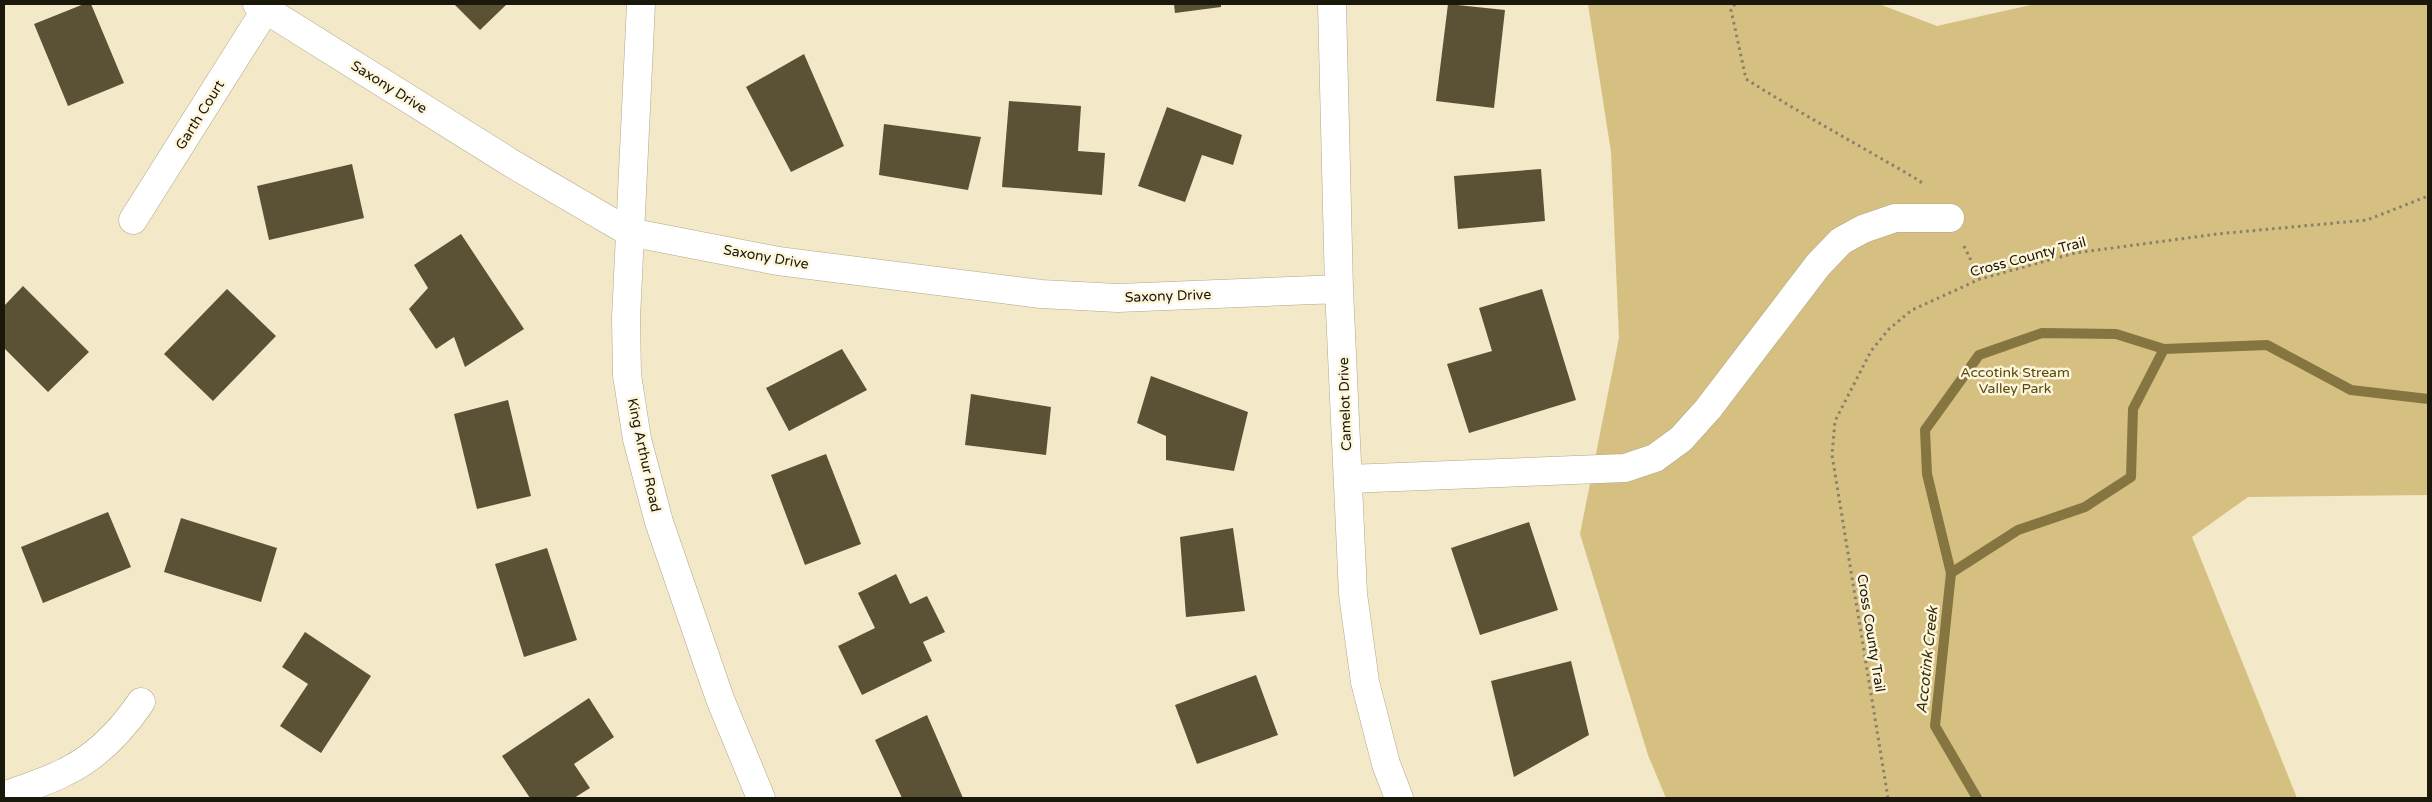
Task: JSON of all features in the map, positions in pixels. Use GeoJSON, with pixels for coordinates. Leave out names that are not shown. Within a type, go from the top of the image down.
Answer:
{"type":"FeatureCollection","features":[{"type":"Feature","properties":{"kind":"street","name":"King Arthur Road"},"geometry":{"type":"LineString","coordinates":[[641,4],[629,232],[626,318],[627,375],[637,439],[659,522],[720,699],[761,798]]}},
{"type":"Feature","properties":{"kind":"street","name":"Camelot Drive"},"geometry":{"type":"LineString","coordinates":[[1332,4],[1339,289],[1353,594],[1365,682],[1386,764],[1399,798]]}},
{"type":"Feature","properties":{"kind":"street","name":"Saxony Drive"},"geometry":{"type":"LineString","coordinates":[[262,7],[512,163],[629,232],[778,260],[1040,294],[1118,298],[1339,289]]}},
{"type":"Feature","properties":{"kind":"street","name":"Garth Court"},"geometry":{"type":"LineString","coordinates":[[133,220],[262,7]]}},
{"type":"Feature","properties":{"kind":"street"},"geometry":{"type":"LineString","coordinates":[[1348,479],[1625,468],[1655,458],[1681,439],[1708,409],[1813,272],[1841,241],[1863,229],[1895,218],[1950,218]]}},
{"type":"Feature","properties":{"kind":"street"},"geometry":{"type":"LineString","coordinates":[[4,796],[66,772],[102,748],[132,716],[141,702]]}},
{"type":"Feature","properties":{"kind":"path"},"geometry":{"type":"LineString","coordinates":[[1734,4],[1731,10],[1746,79],[1812,121],[1855,142],[1920,181],[1950,218],[1980,280]]}},
{"type":"Feature","properties":{"kind":"path","name":"Cross County Trail"},"geometry":{"type":"LineString","coordinates":[[1888,798],[1832,455],[1835,421],[1871,351],[1889,329],[1912,310],[1980,280],[2076,253],[2217,234],[2367,220],[2428,196]]}},
{"type":"Feature","properties":{"kind":"green space","name":"Accotink Stream Valley Park"},"geometry":{"type":"Polygon","coordinates":[[[1588,4],[1879,4],[1937,26],[2035,4],[2428,4],[2428,495],[2248,497],[2192,537],[2297,798],[1666,798],[1648,755],[1580,534],[1619,338],[1611,152],[1588,4]]]}},
{"type":"Feature","properties":{"kind":"building"},"geometry":{"type":"Polygon","coordinates":[[[84,4],[91,4],[124,83],[68,106],[34,24],[84,4]]]}},
{"type":"Feature","properties":{"kind":"building"},"geometry":{"type":"Polygon","coordinates":[[[454,4],[507,4],[480,30],[454,4]]]}},
{"type":"Feature","properties":{"kind":"building"},"geometry":{"type":"Polygon","coordinates":[[[1174,4],[1221,4],[1221,7],[1175,13],[1174,4]]]}},
{"type":"Feature","properties":{"kind":"building"},"geometry":{"type":"Polygon","coordinates":[[[1448,4],[1505,10],[1494,108],[1436,101],[1448,4]]]}},
{"type":"Feature","properties":{"kind":"building"},"geometry":{"type":"Polygon","coordinates":[[[804,54],[844,146],[791,172],[746,87],[804,54]]]}},
{"type":"Feature","properties":{"kind":"building"},"geometry":{"type":"Polygon","coordinates":[[[1009,101],[1081,106],[1078,151],[1105,153],[1102,195],[1002,187],[1009,101]]]}},
{"type":"Feature","properties":{"kind":"building"},"geometry":{"type":"Polygon","coordinates":[[[1167,107],[1242,135],[1233,165],[1202,155],[1185,202],[1138,186],[1167,107]]]}},
{"type":"Feature","properties":{"kind":"building"},"geometry":{"type":"Polygon","coordinates":[[[884,124],[981,137],[968,190],[879,175],[884,124]]]}},
{"type":"Feature","properties":{"kind":"building"},"geometry":{"type":"Polygon","coordinates":[[[352,164],[364,218],[269,240],[257,186],[352,164]]]}},
{"type":"Feature","properties":{"kind":"building"},"geometry":{"type":"Polygon","coordinates":[[[1541,169],[1545,221],[1458,229],[1454,176],[1541,169]]]}},
{"type":"Feature","properties":{"kind":"building"},"geometry":{"type":"Polygon","coordinates":[[[461,234],[524,329],[465,367],[454,337],[436,349],[409,309],[428,288],[414,265],[461,234]]]}},
{"type":"Feature","properties":{"kind":"building"},"geometry":{"type":"Polygon","coordinates":[[[23,286],[89,352],[48,392],[4,348],[4,306],[23,286]]]}},
{"type":"Feature","properties":{"kind":"building"},"geometry":{"type":"Polygon","coordinates":[[[227,289],[276,336],[213,401],[164,354],[227,289]]]}},
{"type":"Feature","properties":{"kind":"building"},"geometry":{"type":"Polygon","coordinates":[[[1542,289],[1576,400],[1469,433],[1447,364],[1492,351],[1479,308],[1542,289]]]}},
{"type":"Feature","properties":{"kind":"building"},"geometry":{"type":"Polygon","coordinates":[[[842,349],[867,390],[789,431],[766,388],[842,349]]]}},
{"type":"Feature","properties":{"kind":"building"},"geometry":{"type":"Polygon","coordinates":[[[1151,376],[1248,412],[1234,471],[1166,460],[1166,436],[1137,423],[1151,376]]]}},
{"type":"Feature","properties":{"kind":"building"},"geometry":{"type":"Polygon","coordinates":[[[971,394],[1051,407],[1046,455],[965,445],[971,394]]]}},
{"type":"Feature","properties":{"kind":"building"},"geometry":{"type":"Polygon","coordinates":[[[508,400],[531,496],[477,509],[454,414],[508,400]]]}},
{"type":"Feature","properties":{"kind":"building"},"geometry":{"type":"Polygon","coordinates":[[[826,454],[861,544],[805,565],[771,475],[826,454]]]}},
{"type":"Feature","properties":{"kind":"building"},"geometry":{"type":"Polygon","coordinates":[[[108,512],[131,567],[43,603],[21,547],[108,512]]]}},
{"type":"Feature","properties":{"kind":"building"},"geometry":{"type":"Polygon","coordinates":[[[181,518],[277,548],[261,602],[164,572],[181,518]]]}},
{"type":"Feature","properties":{"kind":"building"},"geometry":{"type":"Polygon","coordinates":[[[1529,522],[1558,610],[1480,635],[1451,548],[1529,522]]]}},
{"type":"Feature","properties":{"kind":"building"},"geometry":{"type":"Polygon","coordinates":[[[1233,528],[1245,611],[1186,617],[1180,537],[1233,528]]]}},
{"type":"Feature","properties":{"kind":"building"},"geometry":{"type":"Polygon","coordinates":[[[547,548],[577,640],[524,657],[495,564],[547,548]]]}},
{"type":"Feature","properties":{"kind":"building"},"geometry":{"type":"Polygon","coordinates":[[[896,574],[910,604],[927,596],[945,632],[923,642],[932,661],[862,695],[838,646],[875,628],[858,593],[896,574]]]}},
{"type":"Feature","properties":{"kind":"building"},"geometry":{"type":"Polygon","coordinates":[[[305,632],[371,676],[321,753],[280,726],[308,684],[282,667],[305,632]]]}},
{"type":"Feature","properties":{"kind":"building"},"geometry":{"type":"Polygon","coordinates":[[[1571,661],[1589,735],[1514,777],[1491,681],[1571,661]]]}},
{"type":"Feature","properties":{"kind":"building"},"geometry":{"type":"Polygon","coordinates":[[[1256,675],[1278,735],[1197,764],[1175,705],[1256,675]]]}},
{"type":"Feature","properties":{"kind":"building"},"geometry":{"type":"Polygon","coordinates":[[[589,698],[614,737],[574,764],[590,788],[574,798],[530,798],[502,756],[589,698]]]}},
{"type":"Feature","properties":{"kind":"building"},"geometry":{"type":"Polygon","coordinates":[[[927,715],[963,798],[902,798],[875,740],[927,715]]]}},
{"type":"Feature","properties":{"kind":"waterway","name":"Accotink Creek"},"geometry":{"type":"LineString","coordinates":[[1951,573],[1927,474],[1925,430],[1979,355],[2042,333],[2116,334],[2164,349]]}},
{"type":"Feature","properties":{"kind":"waterway","name":"Accotink Creek"},"geometry":{"type":"LineString","coordinates":[[1977,798],[1935,726],[1951,573],[2018,530],[2085,507],[2131,477],[2133,409],[2164,349],[2267,345],[2351,390],[2428,399]]}}]}
